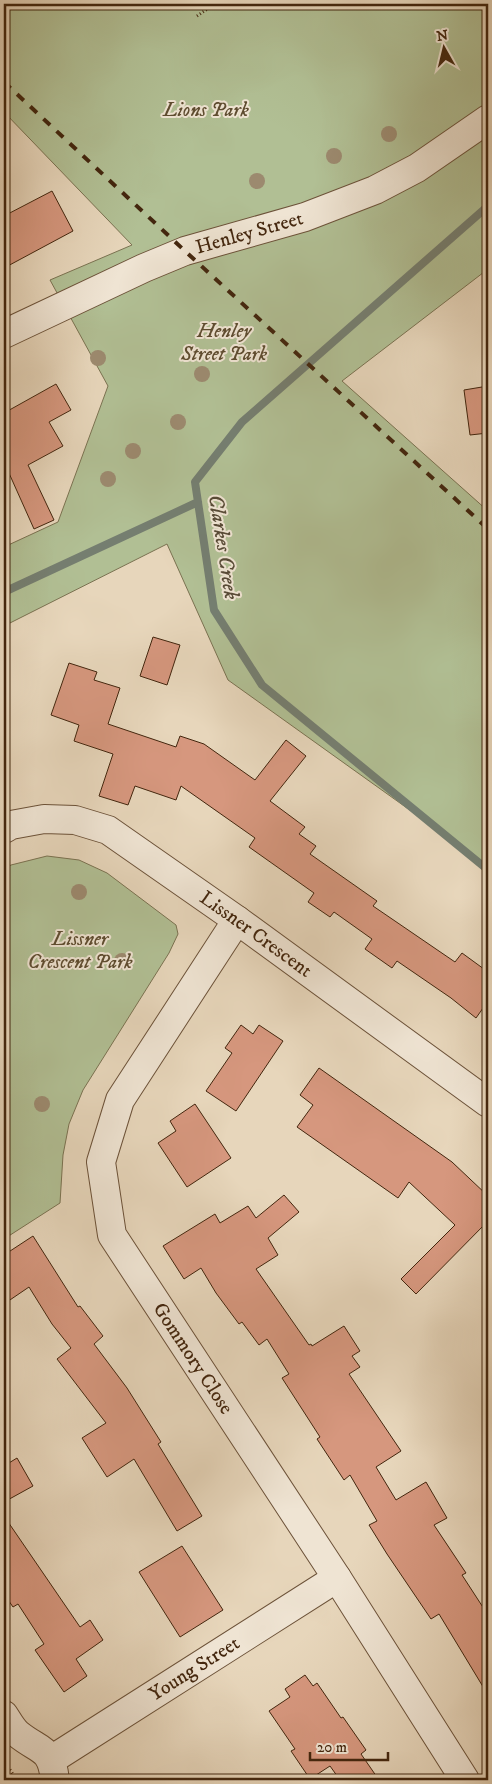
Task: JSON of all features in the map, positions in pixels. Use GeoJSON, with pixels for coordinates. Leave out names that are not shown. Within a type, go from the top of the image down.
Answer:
{"type":"FeatureCollection","features":[{"type":"Feature","properties":{"kind":"street","name":"Henley Street"},"geometry":{"type":"LineString","coordinates":[[4,334],[144,268],[185,251],[305,217],[376,190],[417,168],[488,119]]}},
{"type":"Feature","properties":{"kind":"street","name":"Lissner Crescent"},"geometry":{"type":"LineString","coordinates":[[4,829],[11,825],[44,819],[75,820],[108,830],[237,920],[488,1103]]}},
{"type":"Feature","properties":{"kind":"street","name":"Gommory Close"},"geometry":{"type":"LineString","coordinates":[[237,920],[120,1100],[101,1162],[112,1235],[337,1578],[465,1780]]}},
{"type":"Feature","properties":{"kind":"street","name":"Young Street"},"geometry":{"type":"LineString","coordinates":[[53,1770],[337,1578]]}},
{"type":"Feature","properties":{"kind":"street"},"geometry":{"type":"LineString","coordinates":[[4,1714],[17,1733],[46,1752],[53,1770]]}},
{"type":"Feature","properties":{"kind":"path"},"geometry":{"type":"LineString","coordinates":[[197,16],[215,4]]}},
{"type":"Feature","properties":{"kind":"path"},"geometry":{"type":"LineString","coordinates":[[4,1760],[16,1780]]}},
{"type":"Feature","properties":{"kind":"green space"},"geometry":{"type":"Polygon","coordinates":[[[4,4],[488,4],[488,269],[342,381],[488,511],[488,866],[228,680],[167,544],[4,626],[4,547],[58,522],[108,386],[50,280],[132,245],[4,112],[4,4]]]}},
{"type":"Feature","properties":{"kind":"green space","name":"Lissner Crescent Park"},"geometry":{"type":"Polygon","coordinates":[[[47,856],[79,860],[107,873],[176,925],[178,934],[169,953],[83,1090],[69,1124],[63,1155],[60,1203],[4,1239],[4,869],[11,865],[47,856]]]}},
{"type":"Feature","properties":{"kind":"building"},"geometry":{"type":"Polygon","coordinates":[[[52,191],[73,231],[4,268],[4,216],[52,191]]]}},
{"type":"Feature","properties":{"kind":"building"},"geometry":{"type":"Polygon","coordinates":[[[56,384],[71,410],[49,422],[63,446],[28,465],[54,520],[34,529],[4,462],[4,413],[56,384]]]}},
{"type":"Feature","properties":{"kind":"building"},"geometry":{"type":"Polygon","coordinates":[[[488,386],[488,433],[470,435],[464,390],[488,386]]]}},
{"type":"Feature","properties":{"kind":"building"},"geometry":{"type":"Polygon","coordinates":[[[153,637],[180,645],[167,685],[140,676],[153,637]]]}},
{"type":"Feature","properties":{"kind":"building"},"geometry":{"type":"Polygon","coordinates":[[[69,663],[97,672],[94,680],[120,688],[108,724],[176,747],[180,736],[204,744],[255,780],[286,740],[306,756],[270,801],[305,827],[299,834],[316,846],[310,854],[377,901],[373,906],[455,962],[462,953],[488,972],[488,1001],[476,1018],[451,998],[397,961],[392,968],[365,949],[372,939],[334,912],[330,917],[308,902],[314,893],[249,847],[255,838],[181,786],[176,800],[135,786],[128,805],[99,796],[113,754],[74,741],[79,725],[51,715],[69,663]]]}},
{"type":"Feature","properties":{"kind":"building"},"geometry":{"type":"Polygon","coordinates":[[[241,1025],[253,1034],[259,1025],[283,1041],[236,1111],[206,1091],[232,1053],[225,1048],[241,1025]]]}},
{"type":"Feature","properties":{"kind":"building"},"geometry":{"type":"Polygon","coordinates":[[[319,1068],[452,1162],[488,1196],[488,1221],[416,1294],[401,1279],[455,1225],[409,1182],[398,1198],[297,1127],[313,1105],[300,1095],[319,1068]]]}},
{"type":"Feature","properties":{"kind":"building"},"geometry":{"type":"Polygon","coordinates":[[[195,1104],[231,1158],[187,1187],[158,1143],[176,1131],[170,1121],[195,1104]]]}},
{"type":"Feature","properties":{"kind":"building"},"geometry":{"type":"Polygon","coordinates":[[[284,1195],[299,1212],[268,1238],[278,1255],[256,1269],[309,1345],[311,1344],[312,1346],[344,1326],[360,1351],[352,1356],[360,1367],[349,1374],[401,1451],[376,1467],[396,1500],[426,1482],[447,1518],[434,1525],[466,1573],[462,1575],[488,1615],[488,1695],[439,1614],[431,1619],[387,1554],[369,1525],[377,1521],[350,1475],[344,1480],[317,1439],[320,1437],[282,1378],[289,1374],[267,1339],[259,1345],[242,1322],[239,1324],[216,1293],[201,1268],[184,1279],[163,1246],[215,1214],[220,1223],[248,1206],[256,1218],[284,1195]]]}},
{"type":"Feature","properties":{"kind":"building"},"geometry":{"type":"Polygon","coordinates":[[[33,1236],[78,1307],[80,1306],[103,1336],[94,1344],[127,1388],[161,1442],[158,1444],[202,1516],[177,1531],[134,1459],[107,1477],[82,1438],[106,1423],[57,1359],[71,1348],[52,1324],[29,1287],[4,1304],[4,1255],[33,1236]]]}},
{"type":"Feature","properties":{"kind":"building"},"geometry":{"type":"Polygon","coordinates":[[[17,1458],[33,1486],[4,1502],[4,1466],[17,1458]]]}},
{"type":"Feature","properties":{"kind":"building"},"geometry":{"type":"Polygon","coordinates":[[[4,1516],[80,1627],[90,1620],[103,1640],[76,1659],[87,1676],[64,1692],[35,1650],[44,1644],[18,1604],[13,1607],[4,1594],[4,1516]]]}},
{"type":"Feature","properties":{"kind":"building"},"geometry":{"type":"Polygon","coordinates":[[[182,1546],[223,1610],[180,1637],[139,1572],[182,1546]]]}},
{"type":"Feature","properties":{"kind":"building"},"geometry":{"type":"Polygon","coordinates":[[[305,1675],[313,1686],[317,1683],[341,1718],[343,1717],[366,1750],[361,1754],[379,1780],[340,1780],[330,1766],[310,1779],[291,1751],[295,1749],[269,1711],[290,1697],[285,1689],[305,1675]]]}},
{"type":"Feature","properties":{"kind":"waterway","name":"Clarkes Creek"},"geometry":{"type":"LineString","coordinates":[[488,206],[242,422],[195,482],[214,610],[262,685],[488,870]]}},
{"type":"Feature","properties":{"kind":"waterway"},"geometry":{"type":"LineString","coordinates":[[4,592],[198,502]]}},
{"type":"Feature","properties":{"kind":"railway"},"geometry":{"type":"LineString","coordinates":[[4,82],[488,529]]}},
{"type":"Feature","properties":{"kind":"park label","name":"Lions Park"},"geometry":{"type":"Point","coordinates":[206,110]}},
{"type":"Feature","properties":{"kind":"park label","name":"Henley Street Park"},"geometry":{"type":"Point","coordinates":[224,342]}}]}
